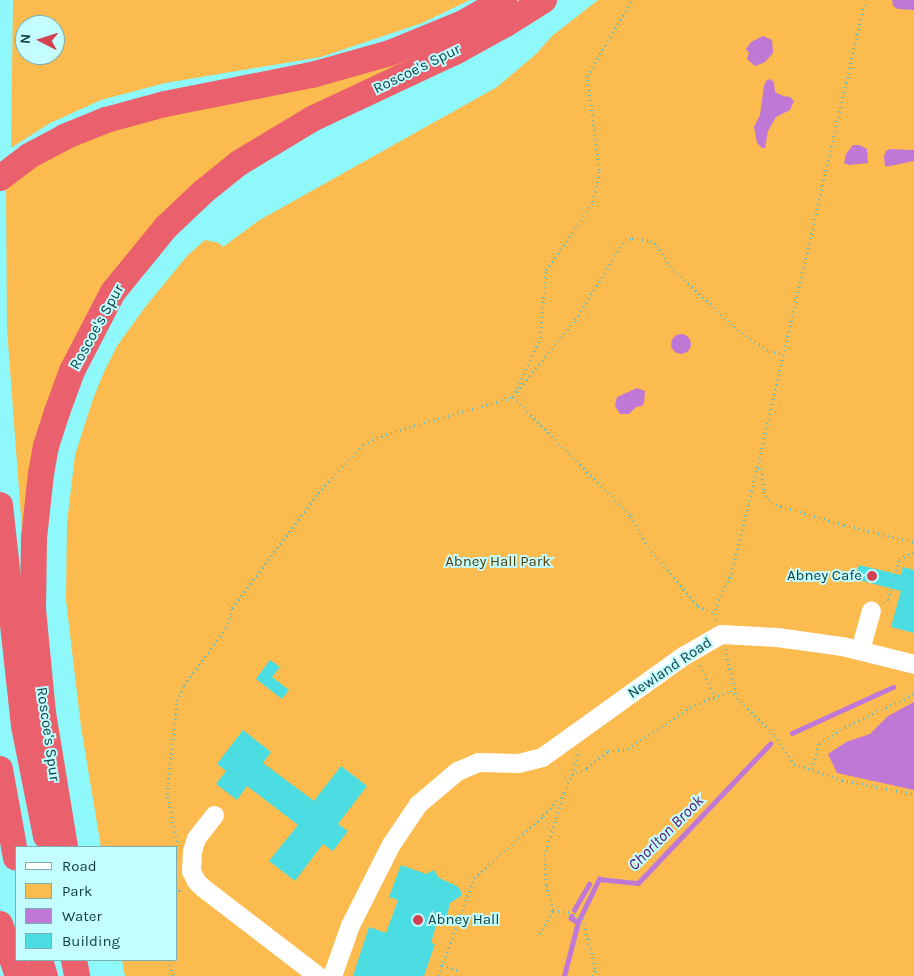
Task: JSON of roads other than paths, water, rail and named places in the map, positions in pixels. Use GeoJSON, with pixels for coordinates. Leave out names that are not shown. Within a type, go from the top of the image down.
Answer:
{"type":"FeatureCollection","features":[{"type":"Feature","properties":{"kind":"highway","name":"Roscoe's Spur"},"geometry":{"type":"LineString","coordinates":[[0,178],[28,156],[64,137],[106,120],[165,104],[312,75],[390,53],[463,22],[504,0]]}},
{"type":"Feature","properties":{"kind":"highway","name":"Roscoe's Spur"},"geometry":{"type":"LineString","coordinates":[[66,846],[42,704],[33,610],[34,538],[46,446],[72,372],[108,300],[166,227],[203,192],[239,164],[314,118],[453,53],[506,24],[544,0]]}},
{"type":"Feature","properties":{"kind":"highway"},"geometry":{"type":"LineString","coordinates":[[0,505],[24,726],[48,846]]}},
{"type":"Feature","properties":{"kind":"highway"},"geometry":{"type":"LineString","coordinates":[[0,769],[15,852]]}},
{"type":"Feature","properties":{"kind":"highway"},"geometry":{"type":"LineString","coordinates":[[0,924],[18,976]]}},
{"type":"Feature","properties":{"kind":"highway"},"geometry":{"type":"LineString","coordinates":[[40,961],[45,976]]}},
{"type":"Feature","properties":{"kind":"highway"},"geometry":{"type":"LineString","coordinates":[[74,961],[79,976]]}},
{"type":"Feature","properties":{"kind":"highway"},"geometry":{"type":"LineString","coordinates":[[78,961],[79,976]]}},
{"type":"Feature","properties":{"kind":"street"},"geometry":{"type":"LineString","coordinates":[[860,650],[871,610]]}},
{"type":"Feature","properties":{"kind":"street","name":"Newland Road"},"geometry":{"type":"LineString","coordinates":[[332,976],[350,925],[391,844],[418,804],[457,771],[478,762],[518,763],[542,757],[693,650],[721,634],[792,639],[860,650],[914,664]]}},
{"type":"Feature","properties":{"kind":"street"},"geometry":{"type":"LineString","coordinates":[[214,815],[196,838],[192,851],[191,871],[196,881],[318,976]]}},
{"type":"Feature","properties":{"kind":"water"},"geometry":{"type":"Polygon","coordinates":[[[892,0],[914,0],[914,10],[898,9],[893,6],[892,0]]]}},
{"type":"Feature","properties":{"kind":"water"},"geometry":{"type":"Polygon","coordinates":[[[763,36],[772,40],[773,53],[765,62],[755,66],[747,59],[749,53],[746,49],[751,42],[763,36]]]}},
{"type":"Feature","properties":{"kind":"water"},"geometry":{"type":"Polygon","coordinates":[[[770,79],[774,82],[775,92],[790,97],[794,101],[790,110],[776,117],[768,131],[765,148],[762,148],[757,143],[754,127],[760,115],[764,86],[766,81],[770,79]]]}},
{"type":"Feature","properties":{"kind":"water"},"geometry":{"type":"Polygon","coordinates":[[[853,145],[859,145],[867,149],[868,163],[849,165],[844,163],[846,154],[853,145]]]}},
{"type":"Feature","properties":{"kind":"water"},"geometry":{"type":"Polygon","coordinates":[[[890,149],[914,150],[914,161],[885,167],[884,156],[886,151],[890,149]]]}},
{"type":"Feature","properties":{"kind":"water"},"geometry":{"type":"Polygon","coordinates":[[[677,334],[685,334],[691,340],[691,348],[685,354],[677,354],[671,348],[671,340],[677,334]]]}},
{"type":"Feature","properties":{"kind":"water"},"geometry":{"type":"Polygon","coordinates":[[[637,388],[645,391],[644,403],[642,406],[636,407],[629,414],[620,414],[615,406],[617,397],[637,388]]]}},
{"type":"Feature","properties":{"kind":"water"},"geometry":{"type":"Polygon","coordinates":[[[914,702],[914,790],[837,773],[828,754],[846,742],[870,734],[888,716],[914,702]]]}},
{"type":"Feature","properties":{"kind":"waterway","name":"Chorlton Brook"},"geometry":{"type":"LineString","coordinates":[[792,733],[893,687]]}},
{"type":"Feature","properties":{"kind":"waterway","name":"Chorlton Brook"},"geometry":{"type":"LineString","coordinates":[[564,976],[578,922],[599,879],[638,883],[770,744]]}},
{"type":"Feature","properties":{"kind":"waterway"},"geometry":{"type":"LineString","coordinates":[[574,910],[589,884]]}},
{"type":"Feature","properties":{"kind":"waterway"},"geometry":{"type":"LineString","coordinates":[[572,916],[571,918],[578,922]]}},
{"type":"Feature","properties":{"kind":"place","name":"Abney Cafe"},"geometry":{"type":"Point","coordinates":[872,576]}},
{"type":"Feature","properties":{"kind":"place","name":"Abney Hall"},"geometry":{"type":"Point","coordinates":[418,920]}},
{"type":"Feature","properties":{"kind":"park label","name":"Abney Hall Park"},"geometry":{"type":"Point","coordinates":[498,562]}}]}
